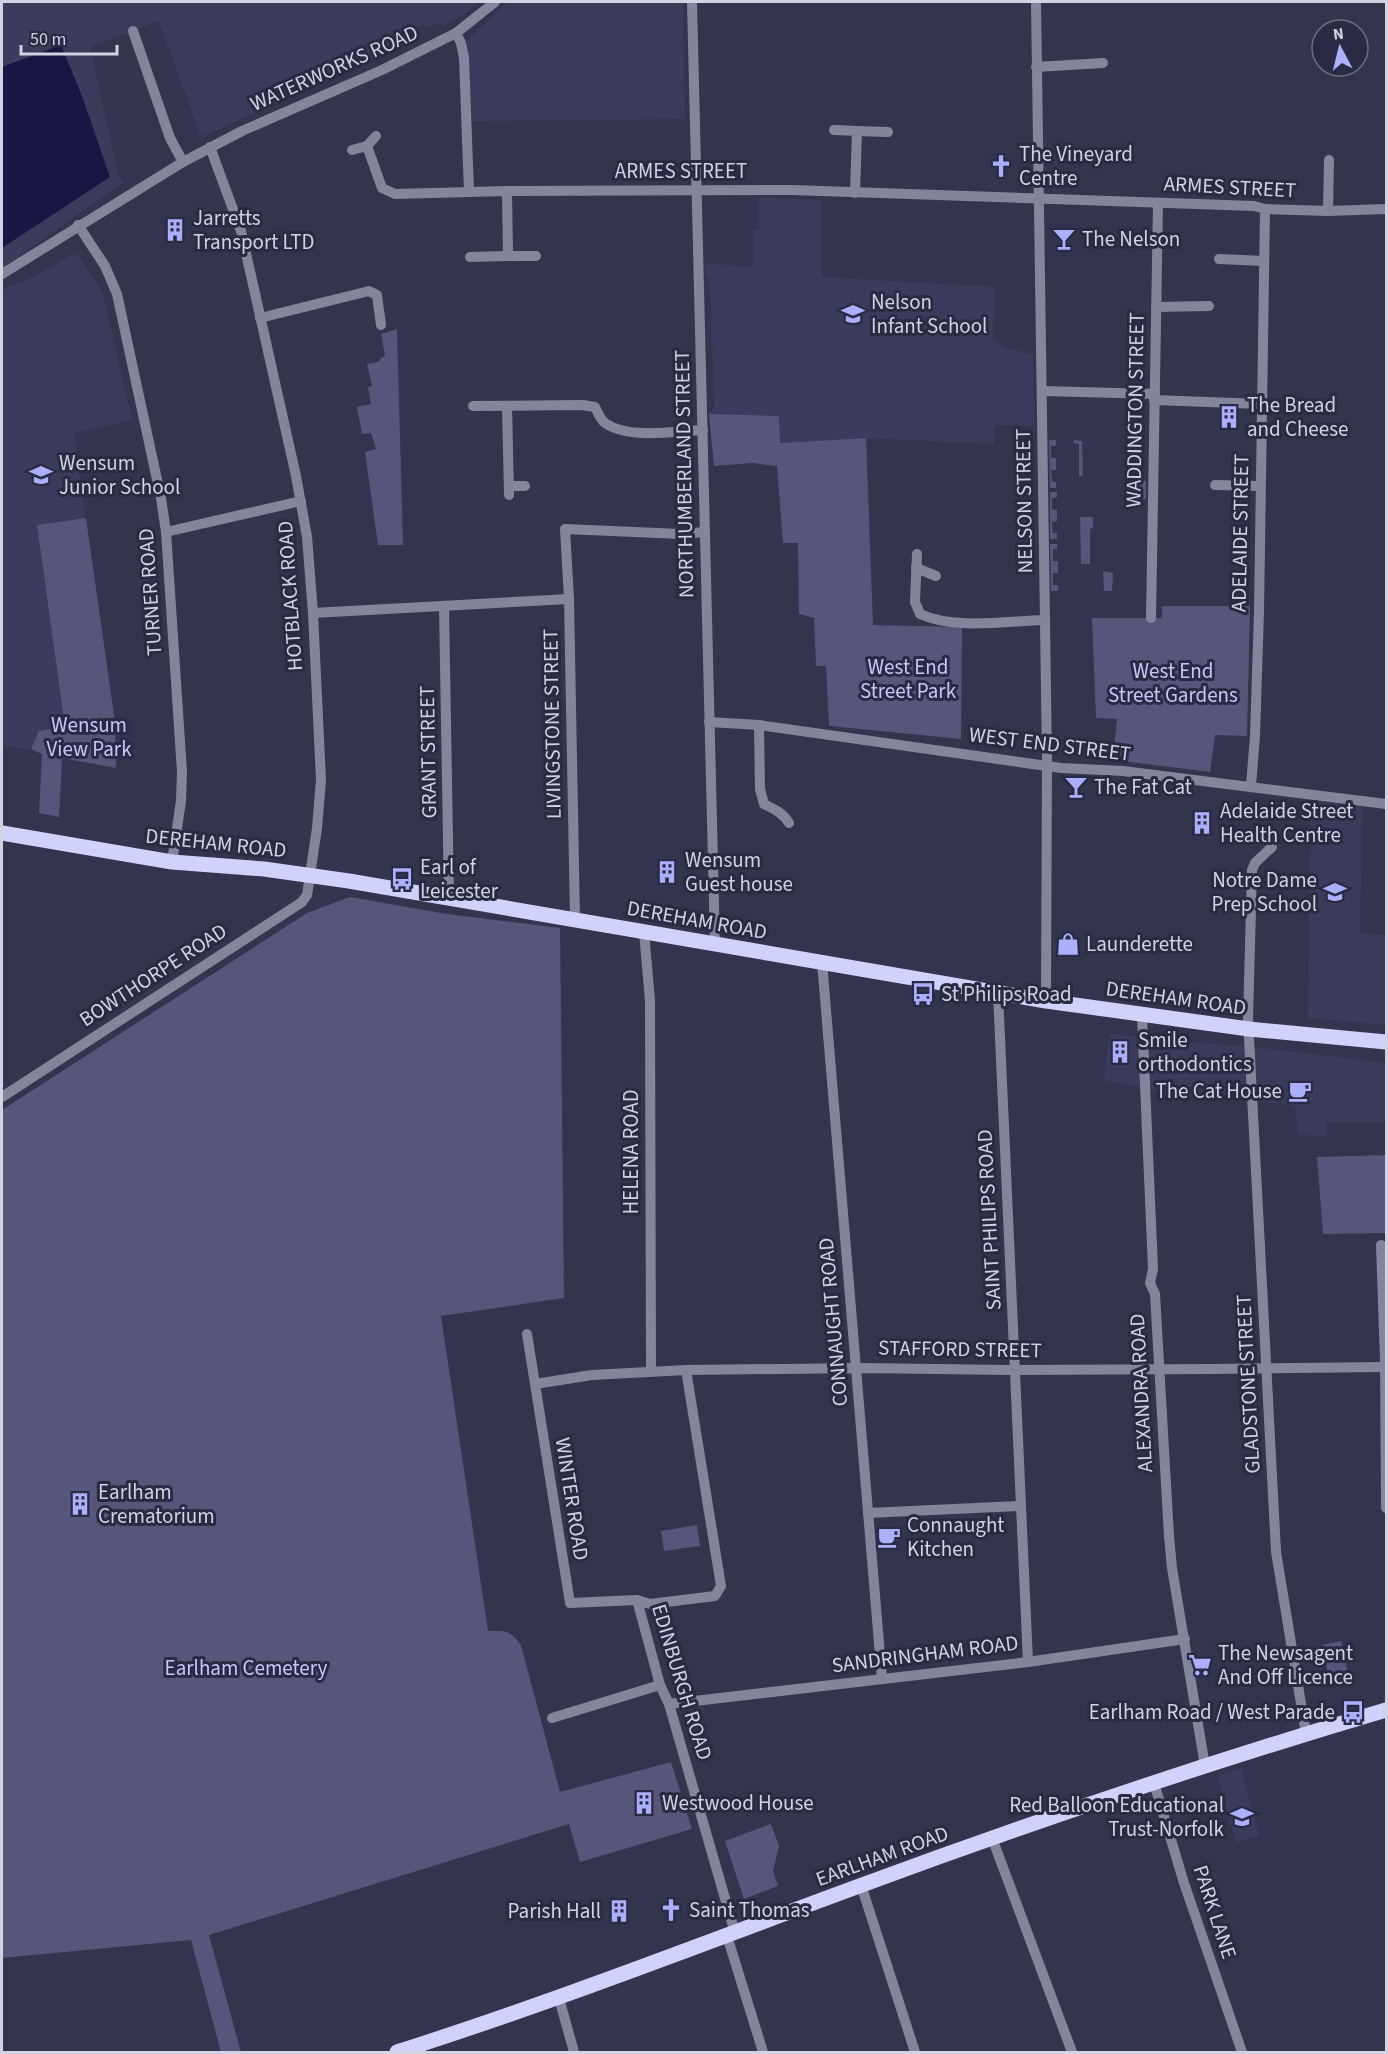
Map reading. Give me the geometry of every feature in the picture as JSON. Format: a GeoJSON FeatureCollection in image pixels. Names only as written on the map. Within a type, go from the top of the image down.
{"type":"FeatureCollection","features":[{"type":"Feature","properties":{"kind":"main road","name":"DEREHAM ROAD"},"geometry":{"type":"LineString","coordinates":[[2,833],[172,862],[264,868],[309,875],[1046,1001],[1249,1029],[1386,1042]]}},
{"type":"Feature","properties":{"kind":"main road","name":"EARLHAM ROAD"},"geometry":{"type":"LineString","coordinates":[[397,2052],[432,2047],[639,1967],[992,1838],[1205,1766],[1386,1710]]}},
{"type":"Feature","properties":{"kind":"street","name":"WATERWORKS ROAD"},"geometry":{"type":"LineString","coordinates":[[2,274],[78,225],[210,147],[289,109],[382,70],[456,33],[495,2]]}},
{"type":"Feature","properties":{"kind":"street","name":"NORTHUMBERLAND STREET"},"geometry":{"type":"LineString","coordinates":[[692,2],[715,945]]}},
{"type":"Feature","properties":{"kind":"street","name":"NELSON STREET"},"geometry":{"type":"LineString","coordinates":[[1036,2],[1047,766],[1046,1001]]}},
{"type":"Feature","properties":{"kind":"street"},"geometry":{"type":"LineString","coordinates":[[133,31],[170,138],[183,162]]}},
{"type":"Feature","properties":{"kind":"street"},"geometry":{"type":"LineString","coordinates":[[456,33],[464,58],[469,192]]}},
{"type":"Feature","properties":{"kind":"street"},"geometry":{"type":"LineString","coordinates":[[1036,67],[1103,63]]}},
{"type":"Feature","properties":{"kind":"street"},"geometry":{"type":"LineString","coordinates":[[834,130],[888,132]]}},
{"type":"Feature","properties":{"kind":"street"},"geometry":{"type":"LineString","coordinates":[[855,193],[857,131]]}},
{"type":"Feature","properties":{"kind":"street"},"geometry":{"type":"LineString","coordinates":[[352,150],[367,146],[375,136]]}},
{"type":"Feature","properties":{"kind":"street","name":"ARMES STREET"},"geometry":{"type":"LineString","coordinates":[[367,146],[382,188],[395,194],[697,189],[1254,206],[1265,209],[1328,211],[1386,209]]}},
{"type":"Feature","properties":{"kind":"street","name":"HOTBLACK ROAD"},"geometry":{"type":"LineString","coordinates":[[210,147],[238,219],[307,537],[321,780],[317,828],[309,875]]}},
{"type":"Feature","properties":{"kind":"street"},"geometry":{"type":"LineString","coordinates":[[1328,211],[1329,160]]}},
{"type":"Feature","properties":{"kind":"street"},"geometry":{"type":"LineString","coordinates":[[507,191],[508,256]]}},
{"type":"Feature","properties":{"kind":"street","name":"WADDINGTON STREET"},"geometry":{"type":"LineString","coordinates":[[1151,618],[1158,203]]}},
{"type":"Feature","properties":{"kind":"street","name":"ADELAIDE STREET"},"geometry":{"type":"LineString","coordinates":[[1251,786],[1259,612],[1259,486],[1265,209]]}},
{"type":"Feature","properties":{"kind":"street","name":"TURNER ROAD"},"geometry":{"type":"LineString","coordinates":[[78,225],[105,266],[117,294],[161,498],[166,532],[182,772],[181,801],[172,862]]}},
{"type":"Feature","properties":{"kind":"street"},"geometry":{"type":"LineString","coordinates":[[470,257],[536,256]]}},
{"type":"Feature","properties":{"kind":"street"},"geometry":{"type":"LineString","coordinates":[[1219,259],[1264,261]]}},
{"type":"Feature","properties":{"kind":"street"},"geometry":{"type":"LineString","coordinates":[[260,318],[369,291],[377,295],[381,325]]}},
{"type":"Feature","properties":{"kind":"street"},"geometry":{"type":"LineString","coordinates":[[1156,307],[1209,306]]}},
{"type":"Feature","properties":{"kind":"street"},"geometry":{"type":"LineString","coordinates":[[1042,391],[1262,404]]}},
{"type":"Feature","properties":{"kind":"street"},"geometry":{"type":"LineString","coordinates":[[507,405],[509,490],[525,486]]}},
{"type":"Feature","properties":{"kind":"street"},"geometry":{"type":"LineString","coordinates":[[473,406],[583,405],[595,407],[604,422],[617,429],[630,432],[703,430]]}},
{"type":"Feature","properties":{"kind":"street"},"geometry":{"type":"LineString","coordinates":[[1215,485],[1259,486]]}},
{"type":"Feature","properties":{"kind":"street"},"geometry":{"type":"LineString","coordinates":[[166,532],[301,501]]}},
{"type":"Feature","properties":{"kind":"street","name":"LIVINGSTONE STREET"},"geometry":{"type":"LineString","coordinates":[[575,919],[569,599],[565,529],[681,534],[705,532]]}},
{"type":"Feature","properties":{"kind":"street"},"geometry":{"type":"LineString","coordinates":[[917,554],[915,602],[920,614],[933,620],[963,622],[1044,620]]}},
{"type":"Feature","properties":{"kind":"street"},"geometry":{"type":"LineString","coordinates":[[916,568],[936,576]]}},
{"type":"Feature","properties":{"kind":"street"},"geometry":{"type":"LineString","coordinates":[[313,613],[569,599]]}},
{"type":"Feature","properties":{"kind":"street","name":"GRANT STREET"},"geometry":{"type":"LineString","coordinates":[[444,606],[450,898]]}},
{"type":"Feature","properties":{"kind":"street","name":"WEST END STREET"},"geometry":{"type":"LineString","coordinates":[[709,722],[759,725],[1047,766],[1123,771],[1386,804]]}},
{"type":"Feature","properties":{"kind":"street"},"geometry":{"type":"LineString","coordinates":[[759,725],[760,789],[764,804],[786,817],[789,823]]}},
{"type":"Feature","properties":{"kind":"street"},"geometry":{"type":"LineString","coordinates":[[1249,1029],[1252,870],[1255,863],[1268,859],[1272,847]]}},
{"type":"Feature","properties":{"kind":"street","name":"BOWTHORPE ROAD"},"geometry":{"type":"LineString","coordinates":[[2,1097],[303,902],[307,895],[309,875]]}},
{"type":"Feature","properties":{"kind":"street","name":"HELENA ROAD"},"geometry":{"type":"LineString","coordinates":[[644,932],[650,1001],[651,1372]]}},
{"type":"Feature","properties":{"kind":"street","name":"CONNAUGHT ROAD"},"geometry":{"type":"LineString","coordinates":[[822,962],[882,1679]]}},
{"type":"Feature","properties":{"kind":"street","name":"SAINT PHILIPS ROAD"},"geometry":{"type":"LineString","coordinates":[[998,993],[1028,1662]]}},
{"type":"Feature","properties":{"kind":"street","name":"ALEXANDRA ROAD"},"geometry":{"type":"LineString","coordinates":[[1142,1015],[1154,1269],[1150,1283],[1155,1294],[1168,1536],[1205,1766]]}},
{"type":"Feature","properties":{"kind":"street","name":"GLADSTONE STREET"},"geometry":{"type":"LineString","coordinates":[[1249,1029],[1276,1552],[1306,1734]]}},
{"type":"Feature","properties":{"kind":"street"},"geometry":{"type":"LineString","coordinates":[[1381,1245],[1386,1367],[1386,1508]]}},
{"type":"Feature","properties":{"kind":"street","name":"WINTER ROAD"},"geometry":{"type":"LineString","coordinates":[[527,1334],[570,1603],[638,1600]]}},
{"type":"Feature","properties":{"kind":"street","name":"STAFFORD STREET"},"geometry":{"type":"LineString","coordinates":[[535,1384],[592,1376],[686,1370],[1386,1367]]}},
{"type":"Feature","properties":{"kind":"street","name":"EDINBURGH ROAD"},"geometry":{"type":"LineString","coordinates":[[638,1600],[650,1604],[715,1596],[721,1586],[686,1370]]}},
{"type":"Feature","properties":{"kind":"street"},"geometry":{"type":"LineString","coordinates":[[868,1513],[1020,1506]]}},
{"type":"Feature","properties":{"kind":"street","name":"EDINBURGH ROAD"},"geometry":{"type":"LineString","coordinates":[[638,1600],[660,1685],[669,1704],[764,2052]]}},
{"type":"Feature","properties":{"kind":"street","name":"SANDRINGHAM ROAD"},"geometry":{"type":"LineString","coordinates":[[669,1704],[1028,1662],[1185,1639]]}},
{"type":"Feature","properties":{"kind":"street"},"geometry":{"type":"LineString","coordinates":[[552,1718],[660,1685]]}},
{"type":"Feature","properties":{"kind":"street","name":"PARK LANE"},"geometry":{"type":"LineString","coordinates":[[1154,1783],[1184,1883],[1242,2052]]}},
{"type":"Feature","properties":{"kind":"street"},"geometry":{"type":"LineString","coordinates":[[992,1838],[1072,2052]]}},
{"type":"Feature","properties":{"kind":"street"},"geometry":{"type":"LineString","coordinates":[[861,1885],[915,2052]]}},
{"type":"Feature","properties":{"kind":"street"},"geometry":{"type":"LineString","coordinates":[[559,1998],[574,2052]]}},
{"type":"Feature","properties":{"kind":"shaded area"},"geometry":{"type":"Polygon","coordinates":[[[2,2],[480,2],[444,26],[440,22],[429,28],[422,25],[416,28],[414,36],[402,41],[402,47],[201,137],[159,21],[90,47],[118,174],[123,183],[2,268],[2,2]]]}},
{"type":"Feature","properties":{"kind":"shaded area"},"geometry":{"type":"Polygon","coordinates":[[[507,2],[683,2],[685,119],[472,121],[467,40],[507,2]]]}},
{"type":"Feature","properties":{"kind":"shaded area"},"geometry":{"type":"Polygon","coordinates":[[[61,45],[82,96],[110,177],[2,248],[2,67],[61,45]]]}},
{"type":"Feature","properties":{"kind":"shaded area","name":"Nelson Infant School"},"geometry":{"type":"Polygon","coordinates":[[[759,198],[822,200],[822,277],[995,287],[993,340],[1005,348],[1033,354],[1034,425],[995,425],[994,444],[866,438],[780,443],[779,416],[709,414],[714,406],[710,281],[705,275],[705,263],[753,267],[753,230],[759,229],[759,198]]]}},
{"type":"Feature","properties":{"kind":"shaded area","name":"Wensum Junior School"},"geometry":{"type":"Polygon","coordinates":[[[76,253],[103,293],[132,420],[74,433],[86,518],[37,525],[65,728],[39,732],[31,749],[2,746],[2,289],[33,277],[76,253]]]}},
{"type":"Feature","properties":{"kind":"shaded area","name":"Notre Dame Prep School"},"geometry":{"type":"Polygon","coordinates":[[[1311,801],[1362,807],[1360,934],[1386,935],[1386,1025],[1308,1018],[1311,801]]]}},
{"type":"Feature","properties":{"kind":"shaded area"},"geometry":{"type":"Polygon","coordinates":[[[1110,1033],[1386,1063],[1386,1122],[1327,1123],[1326,1136],[1298,1135],[1295,1105],[1262,1102],[1246,1096],[1201,1099],[1104,1080],[1110,1033]]]}},
{"type":"Feature","properties":{"kind":"shaded area","name":"Red Balloon Educational Trust-Norfolk"},"geometry":{"type":"Polygon","coordinates":[[[1241,1768],[1259,1836],[1236,1843],[1218,1776],[1241,1768]]]}},
{"type":"Feature","properties":{"kind":"green space"},"geometry":{"type":"Polygon","coordinates":[[[397,329],[403,545],[378,545],[365,452],[376,449],[371,433],[362,434],[357,407],[371,404],[368,387],[372,386],[367,364],[378,362],[385,356],[381,334],[397,329]]]}},
{"type":"Feature","properties":{"kind":"green space","name":"West End Street Park"},"geometry":{"type":"Polygon","coordinates":[[[709,414],[779,416],[780,443],[866,438],[873,625],[962,627],[961,739],[829,726],[826,666],[816,666],[814,618],[799,614],[798,543],[783,543],[777,466],[752,463],[714,466],[709,414]]]}},
{"type":"Feature","properties":{"kind":"green space"},"geometry":{"type":"Polygon","coordinates":[[[1049,440],[1056,440],[1056,446],[1051,446],[1051,458],[1056,458],[1056,470],[1051,470],[1052,481],[1056,482],[1056,488],[1050,488],[1049,440]]]}},
{"type":"Feature","properties":{"kind":"green space"},"geometry":{"type":"Polygon","coordinates":[[[1074,440],[1082,441],[1083,476],[1079,476],[1079,444],[1074,443],[1074,440]]]}},
{"type":"Feature","properties":{"kind":"green space"},"geometry":{"type":"Polygon","coordinates":[[[1132,481],[1146,481],[1146,499],[1132,498],[1132,481]]]}},
{"type":"Feature","properties":{"kind":"green space"},"geometry":{"type":"Polygon","coordinates":[[[1050,492],[1057,492],[1057,497],[1052,498],[1052,509],[1057,510],[1057,521],[1052,522],[1053,533],[1057,533],[1057,539],[1050,539],[1050,492]]]}},
{"type":"Feature","properties":{"kind":"green space"},"geometry":{"type":"Polygon","coordinates":[[[1080,517],[1093,517],[1093,528],[1090,529],[1090,564],[1081,564],[1080,517]]]}},
{"type":"Feature","properties":{"kind":"green space","name":"Wensum View Park"},"geometry":{"type":"Polygon","coordinates":[[[86,518],[115,722],[116,768],[62,758],[59,817],[39,813],[42,754],[31,749],[39,731],[65,727],[37,525],[86,518]]]}},
{"type":"Feature","properties":{"kind":"green space"},"geometry":{"type":"Polygon","coordinates":[[[1050,544],[1057,544],[1057,549],[1053,549],[1053,561],[1058,561],[1058,573],[1053,573],[1053,585],[1058,585],[1058,591],[1051,591],[1050,544]]]}},
{"type":"Feature","properties":{"kind":"green space"},"geometry":{"type":"Polygon","coordinates":[[[1103,571],[1113,573],[1112,591],[1104,591],[1103,571]]]}},
{"type":"Feature","properties":{"kind":"green space","name":"West End Street Gardens"},"geometry":{"type":"Polygon","coordinates":[[[1162,606],[1250,606],[1247,736],[1215,735],[1210,772],[1113,760],[1117,719],[1096,718],[1092,618],[1162,618],[1162,606]]]}},
{"type":"Feature","properties":{"kind":"green space","name":"Earlham Cemetery"},"geometry":{"type":"Polygon","coordinates":[[[350,897],[447,914],[560,928],[564,1298],[441,1316],[488,1631],[507,1632],[521,1645],[560,1792],[671,1762],[692,1829],[580,1862],[569,1824],[209,1935],[241,2052],[221,2052],[191,1940],[2,1958],[2,1110],[307,913],[350,897]]]}},
{"type":"Feature","properties":{"kind":"green space"},"geometry":{"type":"Polygon","coordinates":[[[1386,1155],[1386,1233],[1323,1234],[1317,1157],[1386,1155]]]}},
{"type":"Feature","properties":{"kind":"green space"},"geometry":{"type":"Polygon","coordinates":[[[697,1525],[700,1546],[664,1551],[661,1531],[697,1525]]]}},
{"type":"Feature","properties":{"kind":"green space"},"geometry":{"type":"Polygon","coordinates":[[[1341,1641],[1349,1678],[1330,1683],[1322,1645],[1341,1641]]]}},
{"type":"Feature","properties":{"kind":"green space"},"geometry":{"type":"Polygon","coordinates":[[[771,1824],[779,1846],[773,1871],[778,1886],[744,1899],[725,1841],[771,1824]]]}},
{"type":"Feature","properties":{"kind":"place","name":"The Vineyard Centre"},"geometry":{"type":"Point","coordinates":[1001,166]}},
{"type":"Feature","properties":{"kind":"place","name":"Jarretts Transport LTD"},"geometry":{"type":"Point","coordinates":[175,230]}},
{"type":"Feature","properties":{"kind":"place","name":"The Nelson"},"geometry":{"type":"Point","coordinates":[1064,239]}},
{"type":"Feature","properties":{"kind":"place","name":"Nelson Infant School"},"geometry":{"type":"Point","coordinates":[853,314]}},
{"type":"Feature","properties":{"kind":"place","name":"The Bread and Cheese"},"geometry":{"type":"Point","coordinates":[1229,417]}},
{"type":"Feature","properties":{"kind":"place","name":"Wensum Junior School"},"geometry":{"type":"Point","coordinates":[41,475]}},
{"type":"Feature","properties":{"kind":"place","name":"The Fat Cat"},"geometry":{"type":"Point","coordinates":[1076,787]}},
{"type":"Feature","properties":{"kind":"place","name":"Adelaide Street Health Centre"},"geometry":{"type":"Point","coordinates":[1202,823]}},
{"type":"Feature","properties":{"kind":"place","name":"Wensum Guest house"},"geometry":{"type":"Point","coordinates":[667,872]}},
{"type":"Feature","properties":{"kind":"place","name":"Earl of Leicester"},"geometry":{"type":"Point","coordinates":[402,879]}},
{"type":"Feature","properties":{"kind":"place","name":"Notre Dame Prep School"},"geometry":{"type":"Point","coordinates":[1335,892]}},
{"type":"Feature","properties":{"kind":"place","name":"Launderette"},"geometry":{"type":"Point","coordinates":[1068,944]}},
{"type":"Feature","properties":{"kind":"place","name":"St Philips Road"},"geometry":{"type":"Point","coordinates":[923,994]}},
{"type":"Feature","properties":{"kind":"place","name":"Smile orthodontics"},"geometry":{"type":"Point","coordinates":[1120,1052]}},
{"type":"Feature","properties":{"kind":"place","name":"The Cat House"},"geometry":{"type":"Point","coordinates":[1300,1091]}},
{"type":"Feature","properties":{"kind":"place","name":"Earlham Crematorium"},"geometry":{"type":"Point","coordinates":[80,1504]}},
{"type":"Feature","properties":{"kind":"place","name":"Connaught Kitchen"},"geometry":{"type":"Point","coordinates":[889,1537]}},
{"type":"Feature","properties":{"kind":"place","name":"The Newsagent And Off Licence"},"geometry":{"type":"Point","coordinates":[1200,1665]}},
{"type":"Feature","properties":{"kind":"place","name":"Earlham Road / West Parade"},"geometry":{"type":"Point","coordinates":[1353,1712]}},
{"type":"Feature","properties":{"kind":"place","name":"Westwood House"},"geometry":{"type":"Point","coordinates":[644,1803]}},
{"type":"Feature","properties":{"kind":"place","name":"Red Balloon Educational Trust-Norfolk"},"geometry":{"type":"Point","coordinates":[1242,1817]}},
{"type":"Feature","properties":{"kind":"place","name":"Saint Thomas"},"geometry":{"type":"Point","coordinates":[671,1910]}},
{"type":"Feature","properties":{"kind":"place","name":"Parish Hall"},"geometry":{"type":"Point","coordinates":[619,1911]}}]}
